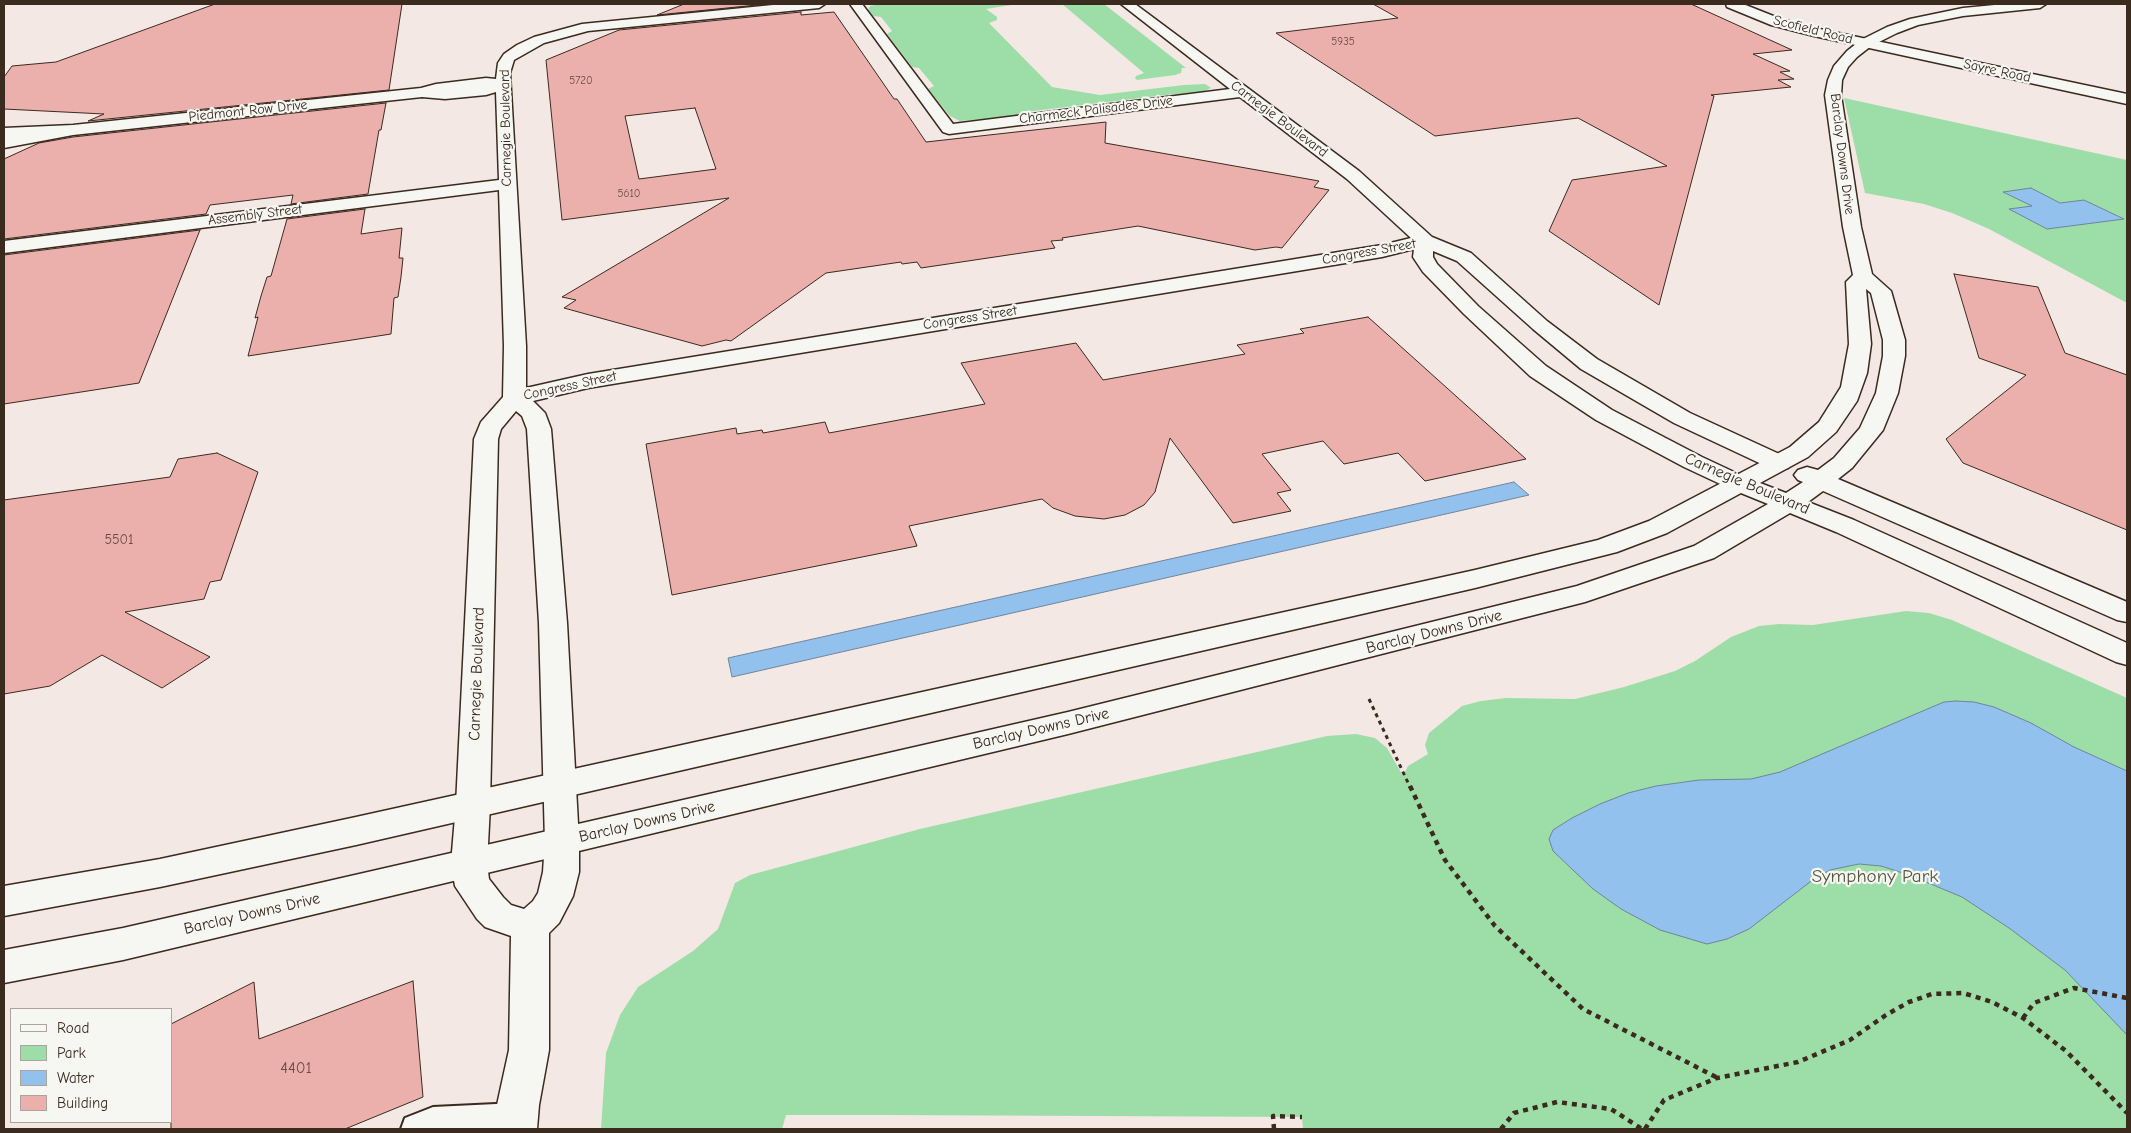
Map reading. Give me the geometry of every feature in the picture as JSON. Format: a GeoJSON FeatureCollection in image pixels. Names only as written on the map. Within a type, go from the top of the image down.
{"type":"FeatureCollection","features":[{"type":"Feature","properties":{"kind":"street","name":"Carnegie Boulevard"},"geometry":{"type":"LineString","coordinates":[[530,927],[498,916],[480,898],[470,877],[469,864],[486,439],[489,427],[515,398],[515,346],[506,184],[504,66],[509,57],[539,40],[570,31],[614,24],[819,4]]}},
{"type":"Feature","properties":{"kind":"street","name":"Charmeck Palisades Drive"},"geometry":{"type":"LineString","coordinates":[[856,4],[949,129],[1244,92]]}},
{"type":"Feature","properties":{"kind":"street","name":"Carnegie Boulevard"},"geometry":{"type":"LineString","coordinates":[[1127,4],[1353,175],[1425,241],[1464,257],[1540,325],[1606,375],[1682,418],[1779,463],[2127,613]]}},
{"type":"Feature","properties":{"kind":"street","name":"Scofield Road"},"geometry":{"type":"LineString","coordinates":[[1732,4],[1790,26],[1866,43]]}},
{"type":"Feature","properties":{"kind":"street","name":"Barclay Downs Drive"},"geometry":{"type":"LineString","coordinates":[[4,967],[123,944],[1068,723],[1585,593],[1704,552],[1789,503],[1843,463],[1871,430],[1887,393],[1892,374],[1894,340],[1883,296],[1876,286],[1863,276],[1844,184],[1833,95],[1834,80],[1841,66],[1866,43],[1892,30],[1926,19],[2040,4]]}},
{"type":"Feature","properties":{"kind":"street","name":"Sayre Road"},"geometry":{"type":"LineString","coordinates":[[1866,43],[2127,99]]}},
{"type":"Feature","properties":{"kind":"street","name":"Piedmont Row Drive"},"geometry":{"type":"LineString","coordinates":[[4,133],[73,130],[422,92],[446,86],[491,82],[504,84]]}},
{"type":"Feature","properties":{"kind":"street","name":"Piedmont Row Drive"},"geometry":{"type":"LineString","coordinates":[[4,144],[73,130]]}},
{"type":"Feature","properties":{"kind":"street","name":"Assembly Street"},"geometry":{"type":"LineString","coordinates":[[4,247],[506,184]]}},
{"type":"Feature","properties":{"kind":"street","name":"Carnegie Boulevard"},"geometry":{"type":"LineString","coordinates":[[1425,241],[1422,253],[1425,261],[1471,310],[1538,371],[1604,415],[1693,462],[1740,484],[1845,526],[2127,655]]}},
{"type":"Feature","properties":{"kind":"street","name":"Congress Street"},"geometry":{"type":"LineString","coordinates":[[515,398],[588,381],[1373,252],[1425,241]]}},
{"type":"Feature","properties":{"kind":"street","name":"Barclay Downs Drive"},"geometry":{"type":"LineString","coordinates":[[4,901],[160,873],[472,805],[1575,555],[1642,534],[1799,452],[1828,427],[1838,415],[1852,387],[1860,344],[1856,282],[1863,276]]}},
{"type":"Feature","properties":{"kind":"street"},"geometry":{"type":"LineString","coordinates":[[515,398],[533,414],[539,428],[553,623],[562,842],[561,872],[555,896],[546,912],[530,927],[529,1050],[516,1124]]}},
{"type":"Feature","properties":{"kind":"lane"},"geometry":{"type":"LineString","coordinates":[[418,1129],[433,1123],[516,1124]]}},
{"type":"Feature","properties":{"kind":"path"},"geometry":{"type":"LineString","coordinates":[[1369,699],[1445,860],[1495,926],[1583,1009],[1717,1078]]}},
{"type":"Feature","properties":{"kind":"path"},"geometry":{"type":"LineString","coordinates":[[2024,1018],[2034,1003],[2074,988],[2127,998]]}},
{"type":"Feature","properties":{"kind":"path"},"geometry":{"type":"LineString","coordinates":[[1501,1129],[1514,1113],[1557,1102],[1611,1109],[1644,1129],[1664,1100],[1717,1078],[1798,1062],[1850,1040],[1886,1014],[1909,1002],[1932,994],[1963,993],[1992,1002],[2024,1018],[2066,1051],[2127,1113]]}},
{"type":"Feature","properties":{"kind":"path"},"geometry":{"type":"LineString","coordinates":[[1274,1129],[1272,1116],[1302,1116]]}},
{"type":"Feature","properties":{"kind":"green space"},"geometry":{"type":"Polygon","coordinates":[[[879,4],[1018,4],[986,9],[997,17],[997,20],[989,23],[1052,87],[1100,95],[1184,85],[1205,84],[1211,88],[1201,93],[1183,96],[1174,94],[1025,112],[1020,116],[960,121],[950,116],[928,89],[934,86],[919,68],[912,67],[887,34],[892,31],[881,17],[873,16],[868,10],[870,6],[879,4]]]}},
{"type":"Feature","properties":{"kind":"green space"},"geometry":{"type":"Polygon","coordinates":[[[1062,4],[1104,4],[1186,68],[1182,68],[1181,73],[1175,75],[1137,80],[1136,76],[1144,73],[1062,4]]]}},
{"type":"Feature","properties":{"kind":"green space"},"geometry":{"type":"Polygon","coordinates":[[[1844,98],[2127,160],[2127,303],[1989,229],[1952,213],[1924,204],[1865,193],[1844,98]]]}},
{"type":"Feature","properties":{"kind":"green space","name":"Symphony Park"},"geometry":{"type":"Polygon","coordinates":[[[1906,611],[1929,613],[1952,620],[2127,698],[2127,1129],[1303,1129],[1302,1117],[786,1115],[782,1129],[601,1129],[606,1053],[620,1015],[638,987],[693,951],[718,929],[735,883],[750,875],[920,829],[1327,736],[1356,734],[1375,738],[1387,748],[1403,776],[1408,766],[1428,754],[1425,745],[1429,733],[1462,706],[1481,701],[1506,698],[1575,699],[1624,687],[1675,671],[1695,661],[1731,637],[1759,626],[1779,624],[1813,625],[1906,611]]]}},
{"type":"Feature","properties":{"kind":"water"},"geometry":{"type":"Polygon","coordinates":[[[2031,188],[2060,203],[2084,200],[2124,219],[2047,229],[2009,209],[2032,206],[2003,192],[2031,188]]]}},
{"type":"Feature","properties":{"kind":"water"},"geometry":{"type":"Polygon","coordinates":[[[1514,482],[1529,495],[732,677],[728,658],[1514,482]]]}},
{"type":"Feature","properties":{"kind":"water"},"geometry":{"type":"Polygon","coordinates":[[[1944,702],[1974,702],[1994,707],[2031,723],[2074,747],[2127,771],[2127,1035],[2065,970],[2009,928],[1962,897],[1909,875],[1881,866],[1859,864],[1830,870],[1810,882],[1749,929],[1727,939],[1707,944],[1660,930],[1621,909],[1593,889],[1553,851],[1549,839],[1553,830],[1600,804],[1628,793],[1656,786],[1699,780],[1751,779],[1780,772],[1944,702]]]}},
{"type":"Feature","properties":{"kind":"building"},"geometry":{"type":"Polygon","coordinates":[[[215,4],[402,4],[389,90],[88,121],[104,114],[4,109],[4,77],[12,66],[56,62],[215,4]]]}},
{"type":"Feature","properties":{"kind":"building"},"geometry":{"type":"Polygon","coordinates":[[[684,4],[767,4],[657,15],[684,4]]]}},
{"type":"Feature","properties":{"kind":"building"},"geometry":{"type":"Polygon","coordinates":[[[1373,4],[1691,4],[1792,50],[1753,54],[1790,71],[1780,72],[1794,79],[1778,80],[1791,87],[1711,95],[1714,96],[1659,305],[1549,231],[1572,180],[1667,166],[1578,118],[1435,136],[1276,33],[1398,18],[1373,4]]]}},
{"type":"Feature","properties":{"kind":"building"},"geometry":{"type":"Polygon","coordinates":[[[801,12],[801,15],[834,12],[926,142],[1106,122],[1105,143],[1319,181],[1314,187],[1329,190],[1282,248],[1255,250],[1138,226],[1051,241],[1055,248],[921,268],[917,262],[902,264],[901,262],[826,273],[731,341],[726,340],[702,346],[564,308],[576,300],[562,297],[729,198],[562,220],[546,60],[619,30],[801,12]],[[695,108],[625,116],[639,179],[716,169],[695,108]]]}},
{"type":"Feature","properties":{"kind":"building"},"geometry":{"type":"Polygon","coordinates":[[[386,103],[381,130],[379,130],[368,194],[291,204],[293,195],[210,205],[206,214],[4,239],[4,159],[39,143],[73,137],[386,103]]]}},
{"type":"Feature","properties":{"kind":"building"},"geometry":{"type":"Polygon","coordinates":[[[365,209],[361,234],[402,228],[399,258],[403,258],[398,297],[394,298],[391,334],[248,356],[258,317],[255,318],[261,296],[267,277],[271,276],[287,219],[365,209]]]}},
{"type":"Feature","properties":{"kind":"building"},"geometry":{"type":"Polygon","coordinates":[[[200,230],[139,383],[4,404],[4,255],[200,230]]]}},
{"type":"Feature","properties":{"kind":"building"},"geometry":{"type":"Polygon","coordinates":[[[1954,274],[2038,287],[2065,353],[2127,375],[2127,530],[1963,463],[1946,439],[2026,375],[1979,358],[1954,274]]]}},
{"type":"Feature","properties":{"kind":"building"},"geometry":{"type":"Polygon","coordinates":[[[1368,317],[1526,459],[1425,481],[1398,453],[1344,464],[1323,441],[1262,454],[1291,490],[1277,493],[1291,511],[1233,523],[1170,438],[1155,492],[1144,505],[1125,515],[1104,519],[1075,516],[1053,508],[1042,499],[909,526],[917,546],[672,595],[646,444],[736,428],[737,434],[762,430],[763,433],[825,422],[829,433],[985,404],[961,363],[1076,343],[1103,380],[1245,354],[1237,345],[1304,333],[1300,329],[1368,317]]]}},
{"type":"Feature","properties":{"kind":"building"},"geometry":{"type":"Polygon","coordinates":[[[217,453],[258,472],[221,580],[210,582],[204,599],[125,612],[210,657],[162,688],[102,655],[50,686],[4,694],[4,500],[170,477],[178,459],[217,453]]]}},
{"type":"Feature","properties":{"kind":"building"},"geometry":{"type":"Polygon","coordinates":[[[413,981],[423,1097],[345,1129],[171,1129],[172,1023],[254,982],[259,1039],[413,981]]]}}]}
